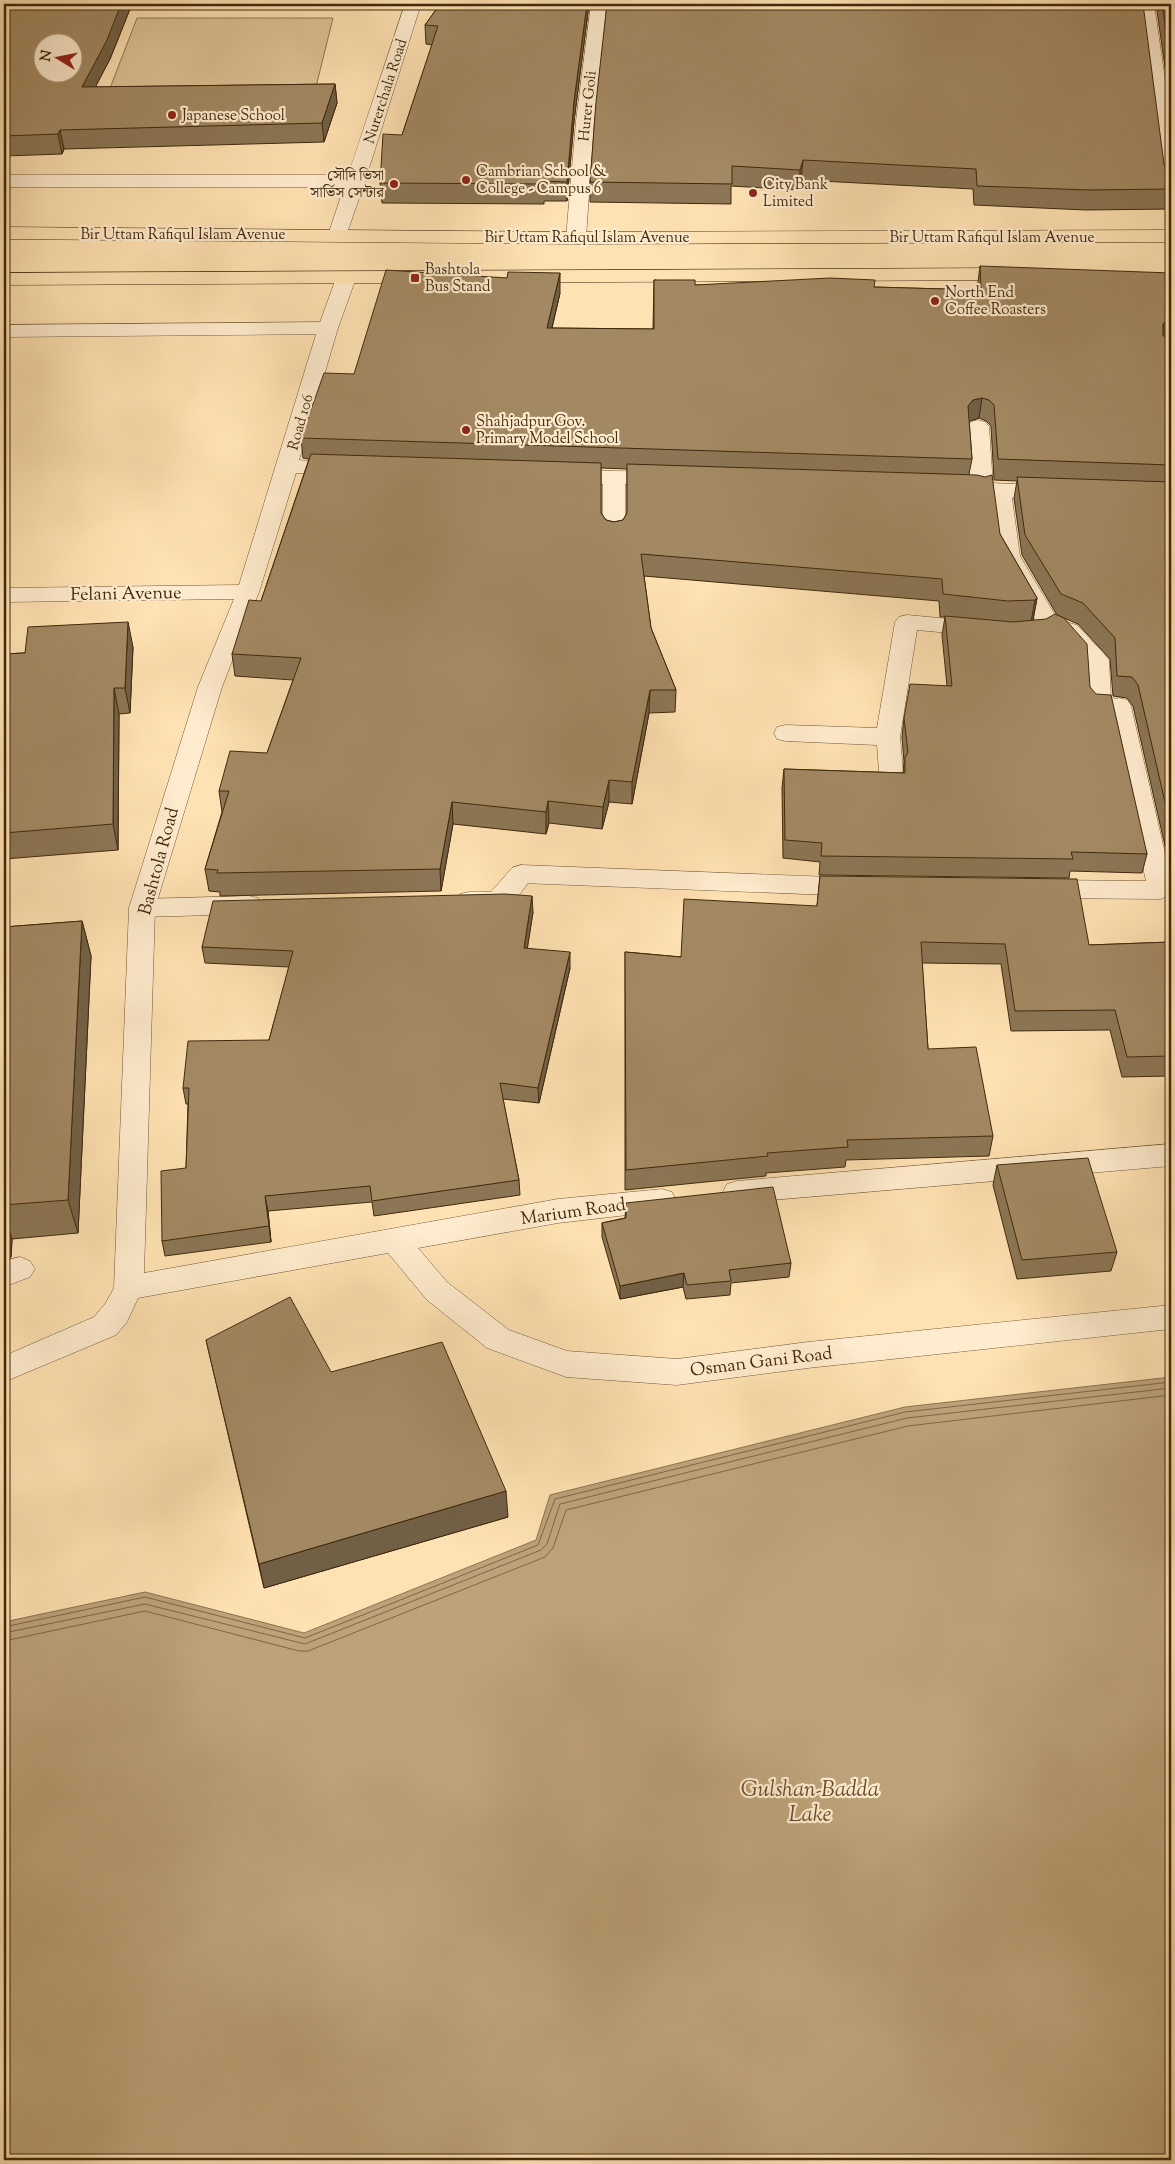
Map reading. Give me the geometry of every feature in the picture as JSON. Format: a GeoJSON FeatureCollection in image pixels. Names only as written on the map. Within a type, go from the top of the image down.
{"type":"FeatureCollection","features":[{"type":"Feature","properties":{"kind":"main road","name":"Bir Uttam Rafiqul Islam Avenue"},"geometry":{"type":"LineString","coordinates":[[4,233],[576,238],[1171,236]]}},
{"type":"Feature","properties":{"kind":"main road"},"geometry":{"type":"LineString","coordinates":[[4,279],[1032,274]]}},
{"type":"Feature","properties":{"kind":"street"},"geometry":{"type":"LineString","coordinates":[[396,4],[413,4]]}},
{"type":"Feature","properties":{"kind":"street","name":"Nurerchala Road"},"geometry":{"type":"LineString","coordinates":[[338,235],[413,4]]}},
{"type":"Feature","properties":{"kind":"street","name":"Hurer Goli"},"geometry":{"type":"LineString","coordinates":[[576,238],[585,121],[598,4]]}},
{"type":"Feature","properties":{"kind":"street"},"geometry":{"type":"LineString","coordinates":[[1146,4],[1171,183]]}},
{"type":"Feature","properties":{"kind":"street"},"geometry":{"type":"LineString","coordinates":[[4,181],[356,181]]}},
{"type":"Feature","properties":{"kind":"street","name":"Road 106"},"geometry":{"type":"LineString","coordinates":[[346,278],[328,328],[287,466],[359,471]]}},
{"type":"Feature","properties":{"kind":"street"},"geometry":{"type":"LineString","coordinates":[[4,331],[328,328]]}},
{"type":"Feature","properties":{"kind":"street"},"geometry":{"type":"LineString","coordinates":[[978,426],[991,490],[1009,556],[1038,626],[1069,630],[1097,660],[1100,705],[1119,706],[1161,890],[1023,889]]}},
{"type":"Feature","properties":{"kind":"street","name":"Bashtola Road"},"geometry":{"type":"LineString","coordinates":[[4,1369],[105,1326],[116,1313],[129,1288],[142,908],[210,687],[248,592],[287,466]]}},
{"type":"Feature","properties":{"kind":"street"},"geometry":{"type":"LineString","coordinates":[[546,475],[682,479]]}},
{"type":"Feature","properties":{"kind":"street"},"geometry":{"type":"LineString","coordinates":[[614,477],[614,535]]}},
{"type":"Feature","properties":{"kind":"street"},"geometry":{"type":"LineString","coordinates":[[935,488],[1076,492]]}},
{"type":"Feature","properties":{"kind":"street","name":"Felani Avenue"},"geometry":{"type":"LineString","coordinates":[[4,595],[248,592]]}},
{"type":"Feature","properties":{"kind":"street"},"geometry":{"type":"LineString","coordinates":[[892,771],[888,737],[907,622],[1004,632]]}},
{"type":"Feature","properties":{"kind":"street"},"geometry":{"type":"LineString","coordinates":[[786,733],[888,737]]}},
{"type":"Feature","properties":{"kind":"street"},"geometry":{"type":"LineString","coordinates":[[448,901],[498,901],[520,874],[884,887]]}},
{"type":"Feature","properties":{"kind":"street"},"geometry":{"type":"LineString","coordinates":[[142,908],[268,904]]}},
{"type":"Feature","properties":{"kind":"street","name":"Marium Road"},"geometry":{"type":"LineString","coordinates":[[129,1288],[558,1211],[702,1196],[1171,1155]]}},
{"type":"Feature","properties":{"kind":"street","name":"Osman Gani Road"},"geometry":{"type":"LineString","coordinates":[[395,1240],[436,1292],[498,1339],[566,1364],[677,1372],[838,1351],[1171,1317]]}},
{"type":"Feature","properties":{"kind":"shaded area"},"geometry":{"type":"Polygon","coordinates":[[[137,18],[333,18],[314,95],[107,96],[137,18]]]}},
{"type":"Feature","properties":{"kind":"water","name":"Gulshan-Badda Lake"},"geometry":{"type":"Polygon","coordinates":[[[1171,1377],[1171,2160],[4,2160],[4,1622],[145,1592],[304,1633],[536,1540],[550,1495],[905,1407],[1171,1377]]]}},
{"type":"Feature","properties":{"kind":"building"},"geometry":{"type":"Polygon","coordinates":[[[4,4],[121,4],[107,40],[82,87],[335,84],[322,123],[60,130],[58,134],[4,136],[4,4]]]}},
{"type":"Feature","properties":{"kind":"building"},"geometry":{"type":"Polygon","coordinates":[[[440,4],[587,4],[574,101],[567,182],[544,181],[544,184],[380,183],[383,134],[402,135],[438,26],[425,25],[440,4]]]}},
{"type":"Feature","properties":{"kind":"building"},"geometry":{"type":"Polygon","coordinates":[[[607,4],[1143,4],[1164,164],[1167,169],[1171,170],[1171,189],[1089,190],[977,186],[976,169],[803,160],[800,170],[732,166],[732,184],[590,182],[596,102],[607,4]]]}},
{"type":"Feature","properties":{"kind":"building"},"geometry":{"type":"Polygon","coordinates":[[[1162,4],[1171,4],[1171,64],[1162,4]]]}},
{"type":"Feature","properties":{"kind":"building"},"geometry":{"type":"Polygon","coordinates":[[[980,266],[1171,273],[1171,319],[1163,324],[1163,335],[1167,340],[1171,341],[1171,465],[998,459],[994,405],[989,400],[982,398],[973,400],[968,406],[972,459],[301,438],[324,373],[354,374],[386,270],[507,278],[508,272],[560,273],[547,328],[654,329],[654,280],[695,280],[695,285],[830,278],[875,280],[874,287],[981,290],[980,266]]]}},
{"type":"Feature","properties":{"kind":"building"},"geometry":{"type":"Polygon","coordinates":[[[311,454],[601,463],[601,513],[606,520],[614,522],[623,520],[627,513],[627,464],[977,475],[985,477],[992,475],[1000,534],[1037,598],[1035,600],[1008,601],[943,594],[942,579],[641,554],[651,628],[676,690],[650,690],[632,782],[609,780],[603,807],[548,801],[546,812],[452,802],[440,869],[217,873],[218,870],[205,869],[229,791],[219,791],[230,751],[267,753],[301,658],[232,654],[249,600],[261,601],[311,454]]]}},
{"type":"Feature","properties":{"kind":"building"},"geometry":{"type":"Polygon","coordinates":[[[1017,477],[1171,482],[1171,828],[1138,685],[1132,677],[1117,676],[1115,638],[1083,603],[1061,594],[1025,535],[1017,477]]]}},
{"type":"Feature","properties":{"kind":"building"},"geometry":{"type":"Polygon","coordinates":[[[1055,614],[1064,618],[1087,644],[1090,687],[1096,694],[1111,695],[1147,854],[1071,852],[1073,859],[821,856],[822,843],[785,840],[784,769],[905,773],[905,758],[908,752],[904,718],[910,684],[952,686],[945,616],[1013,622],[1046,619],[1055,614]]]}},
{"type":"Feature","properties":{"kind":"building"},"geometry":{"type":"Polygon","coordinates":[[[128,622],[125,688],[114,688],[113,824],[4,833],[4,654],[25,653],[28,627],[128,622]]]}},
{"type":"Feature","properties":{"kind":"building"},"geometry":{"type":"Polygon","coordinates":[[[820,876],[1077,879],[1089,945],[1171,942],[1171,1056],[1127,1057],[1115,1010],[1015,1011],[1005,944],[921,942],[928,1049],[976,1047],[993,1136],[847,1140],[848,1147],[767,1153],[768,1156],[626,1170],[625,952],[681,957],[684,899],[817,906],[820,876]]]}},
{"type":"Feature","properties":{"kind":"building"},"geometry":{"type":"Polygon","coordinates":[[[505,894],[532,896],[524,948],[570,952],[538,1088],[500,1083],[519,1180],[372,1201],[370,1186],[265,1196],[269,1226],[162,1241],[161,1171],[186,1168],[189,1088],[183,1088],[188,1041],[269,1040],[293,951],[202,947],[213,901],[505,894]]]}},
{"type":"Feature","properties":{"kind":"building"},"geometry":{"type":"Polygon","coordinates":[[[82,921],[68,1200],[4,1205],[4,927],[82,921]]]}},
{"type":"Feature","properties":{"kind":"building"},"geometry":{"type":"Polygon","coordinates":[[[1088,1158],[1117,1252],[1022,1260],[997,1165],[1088,1158]]]}},
{"type":"Feature","properties":{"kind":"building"},"geometry":{"type":"Polygon","coordinates":[[[773,1187],[791,1263],[729,1270],[731,1281],[687,1285],[684,1273],[620,1286],[602,1223],[626,1218],[626,1203],[773,1187]]]}},
{"type":"Feature","properties":{"kind":"building"},"geometry":{"type":"Polygon","coordinates":[[[290,1297],[331,1372],[442,1342],[506,1491],[259,1564],[206,1340],[290,1297]]]}},
{"type":"Feature","properties":{"kind":"place","name":"Japanese School"},"geometry":{"type":"Point","coordinates":[172,115]}},
{"type":"Feature","properties":{"kind":"place","name":"Cambrian School & College - Campus 6"},"geometry":{"type":"Point","coordinates":[466,180]}},
{"type":"Feature","properties":{"kind":"place","name":"সৌদি ভিসা সার্ভিস সেন্টার"},"geometry":{"type":"Point","coordinates":[394,184]}},
{"type":"Feature","properties":{"kind":"place","name":"City Bank Limited"},"geometry":{"type":"Point","coordinates":[753,193]}},
{"type":"Feature","properties":{"kind":"place","name":"Bashtola Bus Stand"},"geometry":{"type":"Point","coordinates":[415,278]}},
{"type":"Feature","properties":{"kind":"place","name":"North End Coffee Roasters"},"geometry":{"type":"Point","coordinates":[935,301]}},
{"type":"Feature","properties":{"kind":"place","name":"Shahjadpur Gov. Primary Model School"},"geometry":{"type":"Point","coordinates":[466,430]}}]}
